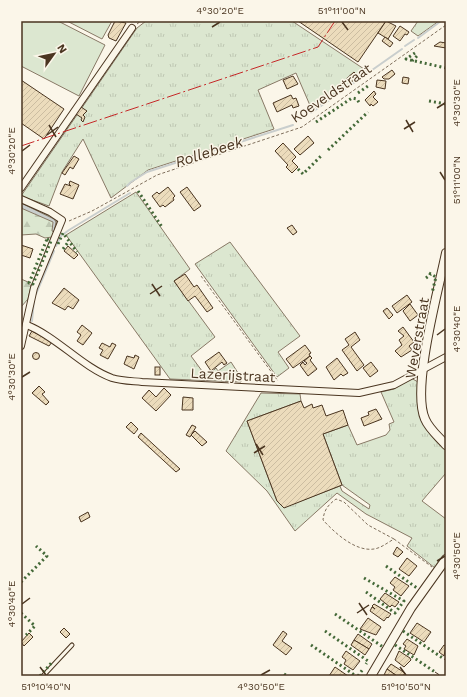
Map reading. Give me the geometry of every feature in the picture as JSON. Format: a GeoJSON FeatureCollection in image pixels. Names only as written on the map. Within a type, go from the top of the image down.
{"type":"FeatureCollection","features":[{"type":"Feature","properties":{"kind":"street"},"geometry":{"type":"LineString","coordinates":[[21,188],[132,28]]}},
{"type":"Feature","properties":{"kind":"street"},"geometry":{"type":"LineString","coordinates":[[21,200],[50,212],[62,220],[34,288],[27,325],[21,346]]}},
{"type":"Feature","properties":{"kind":"street","name":"Weverstraat"},"geometry":{"type":"LineString","coordinates":[[446,253],[422,370],[422,401],[424,418],[446,445]]}},
{"type":"Feature","properties":{"kind":"street","name":"Lazerijstraat"},"geometry":{"type":"LineString","coordinates":[[27,325],[51,338],[103,374],[119,380],[360,393],[394,385],[446,357]]}},
{"type":"Feature","properties":{"kind":"street"},"geometry":{"type":"LineString","coordinates":[[371,676],[411,608],[446,559]]}},
{"type":"Feature","properties":{"kind":"lane"},"geometry":{"type":"LineString","coordinates":[[43,676],[72,645]]}},
{"type":"Feature","properties":{"kind":"path","name":"Koeveldstraat"},"geometry":{"type":"LineString","coordinates":[[62,220],[71,221],[78,218],[157,175],[302,127],[446,25]]}},
{"type":"Feature","properties":{"kind":"path"},"geometry":{"type":"LineString","coordinates":[[201,276],[278,381]]}},
{"type":"Feature","properties":{"kind":"path"},"geometry":{"type":"LineString","coordinates":[[394,539],[373,549],[359,547],[331,528],[324,520],[324,514],[329,504],[336,500],[344,502],[368,524],[394,539],[437,571]]}},
{"type":"Feature","properties":{"kind":"green space"},"geometry":{"type":"Polygon","coordinates":[[[21,21],[58,21],[105,45],[79,96],[21,66],[21,21]]]}},
{"type":"Feature","properties":{"kind":"green space"},"geometry":{"type":"Polygon","coordinates":[[[67,21],[112,21],[102,39],[67,21]]]}},
{"type":"Feature","properties":{"kind":"green space"},"geometry":{"type":"Polygon","coordinates":[[[146,21],[292,21],[367,71],[312,110],[296,73],[258,90],[274,129],[148,170],[111,198],[83,139],[62,172],[49,206],[21,196],[137,28],[146,21]]]}},
{"type":"Feature","properties":{"kind":"green space"},"geometry":{"type":"Polygon","coordinates":[[[418,21],[439,21],[418,36],[411,31],[418,21]]]}},
{"type":"Feature","properties":{"kind":"green space"},"geometry":{"type":"Polygon","coordinates":[[[136,192],[190,269],[174,281],[215,337],[191,356],[205,375],[210,370],[211,373],[216,368],[218,371],[231,362],[240,376],[241,382],[170,379],[66,235],[136,192]]]}},
{"type":"Feature","properties":{"kind":"green space"},"geometry":{"type":"Polygon","coordinates":[[[21,201],[53,215],[57,222],[52,237],[45,238],[36,234],[21,235],[21,201]]]}},
{"type":"Feature","properties":{"kind":"green space"},"geometry":{"type":"Polygon","coordinates":[[[230,242],[300,336],[278,352],[289,368],[277,377],[195,264],[230,242]]]}},
{"type":"Feature","properties":{"kind":"green space"},"geometry":{"type":"Polygon","coordinates":[[[21,279],[28,282],[31,286],[28,299],[21,307],[21,279]]]}},
{"type":"Feature","properties":{"kind":"green space"},"geometry":{"type":"Polygon","coordinates":[[[411,378],[418,382],[428,431],[446,451],[446,473],[422,501],[446,519],[446,553],[435,568],[407,546],[412,538],[366,514],[337,493],[295,531],[267,491],[226,451],[261,393],[300,394],[301,401],[247,421],[277,501],[285,507],[340,486],[342,491],[369,509],[370,505],[342,485],[323,434],[348,425],[357,445],[386,435],[390,430],[389,424],[394,422],[381,392],[394,389],[411,378]]]}},
{"type":"Feature","properties":{"kind":"water"},"geometry":{"type":"Polygon","coordinates":[[[21,203],[54,219],[56,222],[54,232],[52,231],[53,222],[21,208],[21,203]]]}},
{"type":"Feature","properties":{"kind":"building"},"geometry":{"type":"Polygon","coordinates":[[[115,21],[126,23],[116,41],[109,38],[108,35],[115,21]]]}},
{"type":"Feature","properties":{"kind":"building"},"geometry":{"type":"Polygon","coordinates":[[[298,21],[386,21],[358,62],[298,21]]]}},
{"type":"Feature","properties":{"kind":"building"},"geometry":{"type":"Polygon","coordinates":[[[386,21],[396,26],[388,39],[378,33],[386,21]]]}},
{"type":"Feature","properties":{"kind":"building"},"geometry":{"type":"Polygon","coordinates":[[[400,26],[409,32],[407,35],[405,34],[400,41],[393,36],[400,26]]]}},
{"type":"Feature","properties":{"kind":"building"},"geometry":{"type":"Polygon","coordinates":[[[385,37],[393,43],[390,47],[382,41],[385,37]]]}},
{"type":"Feature","properties":{"kind":"building"},"geometry":{"type":"Polygon","coordinates":[[[440,42],[446,43],[446,48],[434,46],[440,42]]]}},
{"type":"Feature","properties":{"kind":"building"},"geometry":{"type":"Polygon","coordinates":[[[392,70],[395,74],[389,79],[384,79],[382,77],[392,70]]]}},
{"type":"Feature","properties":{"kind":"building"},"geometry":{"type":"Polygon","coordinates":[[[354,72],[358,76],[350,83],[346,79],[354,72]]]}},
{"type":"Feature","properties":{"kind":"building"},"geometry":{"type":"Polygon","coordinates":[[[293,76],[298,84],[287,89],[283,80],[293,76]]]}},
{"type":"Feature","properties":{"kind":"building"},"geometry":{"type":"Polygon","coordinates":[[[403,77],[409,78],[408,84],[402,83],[403,77]]]}},
{"type":"Feature","properties":{"kind":"building"},"geometry":{"type":"Polygon","coordinates":[[[21,80],[64,109],[44,139],[21,123],[21,80]]]}},
{"type":"Feature","properties":{"kind":"building"},"geometry":{"type":"Polygon","coordinates":[[[377,80],[386,81],[385,89],[376,87],[377,80]]]}},
{"type":"Feature","properties":{"kind":"building"},"geometry":{"type":"Polygon","coordinates":[[[374,91],[376,94],[373,97],[378,102],[373,106],[371,104],[370,106],[365,100],[374,91]]]}},
{"type":"Feature","properties":{"kind":"building"},"geometry":{"type":"Polygon","coordinates":[[[291,95],[293,99],[296,98],[299,106],[293,108],[292,105],[277,112],[273,103],[291,95]]]}},
{"type":"Feature","properties":{"kind":"building"},"geometry":{"type":"Polygon","coordinates":[[[81,107],[87,111],[83,115],[85,117],[83,122],[81,120],[82,118],[76,114],[81,107]]]}},
{"type":"Feature","properties":{"kind":"building"},"geometry":{"type":"Polygon","coordinates":[[[308,136],[314,143],[300,155],[294,149],[308,136]]]}},
{"type":"Feature","properties":{"kind":"building"},"geometry":{"type":"Polygon","coordinates":[[[283,143],[296,157],[292,161],[298,167],[292,173],[286,167],[288,165],[275,151],[283,143]]]}},
{"type":"Feature","properties":{"kind":"building"},"geometry":{"type":"Polygon","coordinates":[[[74,156],[79,159],[73,169],[70,167],[65,175],[62,173],[74,156]]]}},
{"type":"Feature","properties":{"kind":"building"},"geometry":{"type":"Polygon","coordinates":[[[70,181],[79,185],[73,199],[60,194],[65,184],[71,186],[69,184],[70,181]]]}},
{"type":"Feature","properties":{"kind":"building"},"geometry":{"type":"Polygon","coordinates":[[[168,187],[175,196],[173,198],[174,200],[165,207],[163,205],[160,207],[152,196],[157,192],[159,194],[168,187]]]}},
{"type":"Feature","properties":{"kind":"building"},"geometry":{"type":"Polygon","coordinates":[[[187,187],[201,206],[194,211],[180,192],[187,187]]]}},
{"type":"Feature","properties":{"kind":"building"},"geometry":{"type":"Polygon","coordinates":[[[292,225],[297,232],[293,235],[287,228],[292,225]]]}},
{"type":"Feature","properties":{"kind":"building"},"geometry":{"type":"Polygon","coordinates":[[[21,245],[33,249],[30,258],[21,255],[21,245]]]}},
{"type":"Feature","properties":{"kind":"building"},"geometry":{"type":"Polygon","coordinates":[[[68,246],[78,255],[74,259],[64,251],[68,246]]]}},
{"type":"Feature","properties":{"kind":"building"},"geometry":{"type":"Polygon","coordinates":[[[185,274],[194,287],[197,285],[213,308],[207,312],[195,296],[188,301],[174,281],[185,274]]]}},
{"type":"Feature","properties":{"kind":"building"},"geometry":{"type":"Polygon","coordinates":[[[64,288],[79,300],[73,309],[68,306],[65,310],[52,303],[64,288]]]}},
{"type":"Feature","properties":{"kind":"building"},"geometry":{"type":"Polygon","coordinates":[[[407,295],[412,302],[397,313],[392,306],[407,295]]]}},
{"type":"Feature","properties":{"kind":"building"},"geometry":{"type":"Polygon","coordinates":[[[410,304],[418,315],[410,321],[403,311],[410,304]]]}},
{"type":"Feature","properties":{"kind":"building"},"geometry":{"type":"Polygon","coordinates":[[[387,308],[393,315],[389,319],[383,311],[387,308]]]}},
{"type":"Feature","properties":{"kind":"building"},"geometry":{"type":"Polygon","coordinates":[[[82,325],[92,333],[83,345],[77,341],[81,335],[77,332],[82,325]]]}},
{"type":"Feature","properties":{"kind":"building"},"geometry":{"type":"Polygon","coordinates":[[[403,327],[414,342],[409,346],[412,350],[401,357],[395,351],[402,345],[399,340],[404,336],[398,331],[403,327]]]}},
{"type":"Feature","properties":{"kind":"building"},"geometry":{"type":"Polygon","coordinates":[[[32,331],[52,342],[49,346],[29,336],[32,331]]]}},
{"type":"Feature","properties":{"kind":"building"},"geometry":{"type":"Polygon","coordinates":[[[355,332],[360,340],[351,347],[364,365],[357,371],[342,350],[349,345],[345,339],[355,332]]]}},
{"type":"Feature","properties":{"kind":"building"},"geometry":{"type":"Polygon","coordinates":[[[102,343],[110,347],[112,343],[116,345],[108,359],[100,355],[103,350],[99,348],[102,343]]]}},
{"type":"Feature","properties":{"kind":"building"},"geometry":{"type":"Polygon","coordinates":[[[305,345],[311,353],[309,354],[310,356],[293,368],[286,359],[305,345]]]}},
{"type":"Feature","properties":{"kind":"building"},"geometry":{"type":"Polygon","coordinates":[[[36,352],[39,353],[39,359],[36,360],[33,359],[32,356],[33,353],[36,352]]]}},
{"type":"Feature","properties":{"kind":"building"},"geometry":{"type":"Polygon","coordinates":[[[219,352],[227,363],[224,365],[222,362],[211,371],[205,362],[219,352]]]}},
{"type":"Feature","properties":{"kind":"building"},"geometry":{"type":"Polygon","coordinates":[[[135,355],[139,357],[134,369],[124,364],[127,356],[134,358],[135,355]]]}},
{"type":"Feature","properties":{"kind":"building"},"geometry":{"type":"Polygon","coordinates":[[[310,356],[312,358],[310,360],[317,369],[308,376],[300,365],[303,362],[305,365],[307,363],[304,361],[310,356]]]}},
{"type":"Feature","properties":{"kind":"building"},"geometry":{"type":"Polygon","coordinates":[[[337,358],[348,373],[343,376],[341,374],[334,380],[326,367],[337,358]]]}},
{"type":"Feature","properties":{"kind":"building"},"geometry":{"type":"Polygon","coordinates":[[[371,362],[378,371],[370,377],[363,368],[371,362]]]}},
{"type":"Feature","properties":{"kind":"building"},"geometry":{"type":"Polygon","coordinates":[[[155,367],[160,367],[160,375],[155,375],[155,367]]]}},
{"type":"Feature","properties":{"kind":"building"},"geometry":{"type":"Polygon","coordinates":[[[39,386],[45,392],[42,394],[49,402],[46,405],[32,393],[39,386]]]}},
{"type":"Feature","properties":{"kind":"building"},"geometry":{"type":"Polygon","coordinates":[[[164,388],[171,395],[156,411],[142,398],[149,390],[156,397],[164,388]]]}},
{"type":"Feature","properties":{"kind":"building"},"geometry":{"type":"Polygon","coordinates":[[[183,397],[193,398],[193,410],[182,410],[183,397]]]}},
{"type":"Feature","properties":{"kind":"building"},"geometry":{"type":"Polygon","coordinates":[[[301,401],[304,408],[312,404],[313,408],[322,405],[326,416],[343,410],[348,425],[323,434],[342,485],[284,508],[277,501],[247,421],[301,401]]]}},
{"type":"Feature","properties":{"kind":"building"},"geometry":{"type":"Polygon","coordinates":[[[376,409],[382,419],[364,426],[361,418],[369,415],[368,412],[376,409]]]}},
{"type":"Feature","properties":{"kind":"building"},"geometry":{"type":"Polygon","coordinates":[[[131,422],[138,429],[134,434],[126,427],[131,422]]]}},
{"type":"Feature","properties":{"kind":"building"},"geometry":{"type":"Polygon","coordinates":[[[192,425],[196,427],[190,437],[186,435],[192,425]]]}},
{"type":"Feature","properties":{"kind":"building"},"geometry":{"type":"Polygon","coordinates":[[[195,431],[207,442],[202,446],[191,435],[195,431]]]}},
{"type":"Feature","properties":{"kind":"building"},"geometry":{"type":"Polygon","coordinates":[[[141,433],[180,469],[176,472],[138,437],[141,433]]]}},
{"type":"Feature","properties":{"kind":"building"},"geometry":{"type":"Polygon","coordinates":[[[88,512],[90,517],[81,522],[79,517],[88,512]]]}},
{"type":"Feature","properties":{"kind":"building"},"geometry":{"type":"Polygon","coordinates":[[[397,547],[403,552],[398,557],[393,554],[397,547]]]}},
{"type":"Feature","properties":{"kind":"building"},"geometry":{"type":"Polygon","coordinates":[[[407,558],[417,566],[409,576],[399,569],[407,558]]]}},
{"type":"Feature","properties":{"kind":"building"},"geometry":{"type":"Polygon","coordinates":[[[395,577],[409,586],[401,596],[393,590],[395,587],[390,583],[395,577]]]}},
{"type":"Feature","properties":{"kind":"building"},"geometry":{"type":"Polygon","coordinates":[[[385,593],[399,602],[395,607],[392,605],[390,607],[380,599],[385,593]]]}},
{"type":"Feature","properties":{"kind":"building"},"geometry":{"type":"Polygon","coordinates":[[[374,604],[391,614],[388,618],[387,617],[384,621],[370,611],[372,607],[375,609],[372,606],[374,604]]]}},
{"type":"Feature","properties":{"kind":"building"},"geometry":{"type":"Polygon","coordinates":[[[368,618],[381,627],[376,635],[360,629],[368,618]]]}},
{"type":"Feature","properties":{"kind":"building"},"geometry":{"type":"Polygon","coordinates":[[[417,623],[431,632],[424,642],[410,633],[417,623]]]}},
{"type":"Feature","properties":{"kind":"building"},"geometry":{"type":"Polygon","coordinates":[[[64,628],[70,634],[66,638],[60,632],[64,628]]]}},
{"type":"Feature","properties":{"kind":"building"},"geometry":{"type":"Polygon","coordinates":[[[283,631],[287,634],[282,641],[292,648],[286,655],[273,645],[283,631]]]}},
{"type":"Feature","properties":{"kind":"building"},"geometry":{"type":"Polygon","coordinates":[[[29,633],[33,637],[24,646],[21,642],[29,633]]]}},
{"type":"Feature","properties":{"kind":"building"},"geometry":{"type":"Polygon","coordinates":[[[358,634],[372,644],[369,649],[354,640],[358,634]]]}},
{"type":"Feature","properties":{"kind":"building"},"geometry":{"type":"Polygon","coordinates":[[[407,639],[418,646],[414,655],[404,649],[406,646],[403,644],[407,639]]]}},
{"type":"Feature","properties":{"kind":"building"},"geometry":{"type":"Polygon","coordinates":[[[354,640],[369,649],[365,655],[351,645],[354,640]]]}},
{"type":"Feature","properties":{"kind":"building"},"geometry":{"type":"Polygon","coordinates":[[[444,645],[446,646],[444,656],[439,652],[444,645]]]}},
{"type":"Feature","properties":{"kind":"building"},"geometry":{"type":"Polygon","coordinates":[[[346,651],[360,661],[353,670],[344,664],[346,660],[342,657],[346,651]]]}},
{"type":"Feature","properties":{"kind":"building"},"geometry":{"type":"Polygon","coordinates":[[[399,651],[411,660],[404,667],[395,660],[399,651]]]}},
{"type":"Feature","properties":{"kind":"building"},"geometry":{"type":"Polygon","coordinates":[[[391,664],[405,673],[403,676],[397,676],[387,669],[391,664]]]}},
{"type":"Feature","properties":{"kind":"building"},"geometry":{"type":"Polygon","coordinates":[[[335,667],[348,676],[329,676],[335,667]]]}},
{"type":"Feature","properties":{"kind":"building"},"geometry":{"type":"Polygon","coordinates":[[[387,669],[397,676],[384,675],[387,669]]]}},
{"type":"Feature","properties":{"kind":"waterway","name":"Rollebeek"},"geometry":{"type":"LineString","coordinates":[[418,38],[441,21]]}},
{"type":"Feature","properties":{"kind":"waterway","name":"Rollebeek"},"geometry":{"type":"LineString","coordinates":[[405,46],[414,40]]}},
{"type":"Feature","properties":{"kind":"waterway","name":"Rollebeek"},"geometry":{"type":"LineString","coordinates":[[311,113],[402,49]]}},
{"type":"Feature","properties":{"kind":"waterway","name":"Rollebeek"},"geometry":{"type":"LineString","coordinates":[[127,186],[147,172],[293,125]]}},
{"type":"Feature","properties":{"kind":"waterway","name":"Rollebeek"},"geometry":{"type":"LineString","coordinates":[[56,246],[61,236],[69,230],[130,193]]}},
{"type":"Feature","properties":{"kind":"waterway","name":"Rollebeek"},"geometry":{"type":"LineString","coordinates":[[36,294],[54,251]]}},
{"type":"Feature","properties":{"kind":"waterway","name":"Rollebeek"},"geometry":{"type":"LineString","coordinates":[[32,321],[34,300]]}},
{"type":"Feature","properties":{"kind":"hedge"},"geometry":{"type":"LineString","coordinates":[[415,53],[406,59],[446,68]]}},
{"type":"Feature","properties":{"kind":"hedge"},"geometry":{"type":"LineString","coordinates":[[412,61],[418,55]]}},
{"type":"Feature","properties":{"kind":"hedge"},"geometry":{"type":"LineString","coordinates":[[358,93],[368,86]]}},
{"type":"Feature","properties":{"kind":"hedge"},"geometry":{"type":"LineString","coordinates":[[316,122],[352,98],[357,99],[360,104]]}},
{"type":"Feature","properties":{"kind":"hedge"},"geometry":{"type":"LineString","coordinates":[[429,101],[446,104]]}},
{"type":"Feature","properties":{"kind":"hedge"},"geometry":{"type":"LineString","coordinates":[[328,150],[368,112]]}},
{"type":"Feature","properties":{"kind":"hedge"},"geometry":{"type":"LineString","coordinates":[[298,169],[303,174],[321,156]]}},
{"type":"Feature","properties":{"kind":"hedge"},"geometry":{"type":"LineString","coordinates":[[138,191],[162,227]]}},
{"type":"Feature","properties":{"kind":"hedge"},"geometry":{"type":"LineString","coordinates":[[58,244],[63,233],[77,252]]}},
{"type":"Feature","properties":{"kind":"hedge"},"geometry":{"type":"LineString","coordinates":[[47,239],[51,241],[33,284],[29,283],[47,239]]}},
{"type":"Feature","properties":{"kind":"hedge"},"geometry":{"type":"LineString","coordinates":[[63,249],[69,241]]}},
{"type":"Feature","properties":{"kind":"hedge"},"geometry":{"type":"LineString","coordinates":[[429,273],[436,277],[432,293]]}},
{"type":"Feature","properties":{"kind":"hedge"},"geometry":{"type":"LineString","coordinates":[[426,278],[431,274]]}},
{"type":"Feature","properties":{"kind":"hedge"},"geometry":{"type":"LineString","coordinates":[[21,582],[47,556],[36,546]]}},
{"type":"Feature","properties":{"kind":"hedge"},"geometry":{"type":"LineString","coordinates":[[386,566],[417,588]]}},
{"type":"Feature","properties":{"kind":"hedge"},"geometry":{"type":"LineString","coordinates":[[364,578],[404,601],[395,613],[366,592]]}},
{"type":"Feature","properties":{"kind":"hedge"},"geometry":{"type":"LineString","coordinates":[[21,613],[35,626],[26,635]]}},
{"type":"Feature","properties":{"kind":"hedge"},"geometry":{"type":"LineString","coordinates":[[335,614],[383,647]]}},
{"type":"Feature","properties":{"kind":"hedge"},"geometry":{"type":"LineString","coordinates":[[325,631],[368,661],[366,664]]}},
{"type":"Feature","properties":{"kind":"hedge"},"geometry":{"type":"LineString","coordinates":[[403,631],[444,659]]}},
{"type":"Feature","properties":{"kind":"hedge"},"geometry":{"type":"LineString","coordinates":[[311,645],[356,676]]}},
{"type":"Feature","properties":{"kind":"hedge"},"geometry":{"type":"LineString","coordinates":[[395,645],[435,672]]}},
{"type":"Feature","properties":{"kind":"hedge"},"geometry":{"type":"LineString","coordinates":[[40,676],[53,661]]}},
{"type":"Feature","properties":{"kind":"hedge"},"geometry":{"type":"LineString","coordinates":[[358,676],[363,669]]}},
{"type":"Feature","properties":{"kind":"fence"},"geometry":{"type":"LineString","coordinates":[[435,672],[441,676]]}},
{"type":"Feature","properties":{"kind":"power"},"geometry":{"type":"LineString","coordinates":[[21,146],[318,47],[335,21]]}}]}
